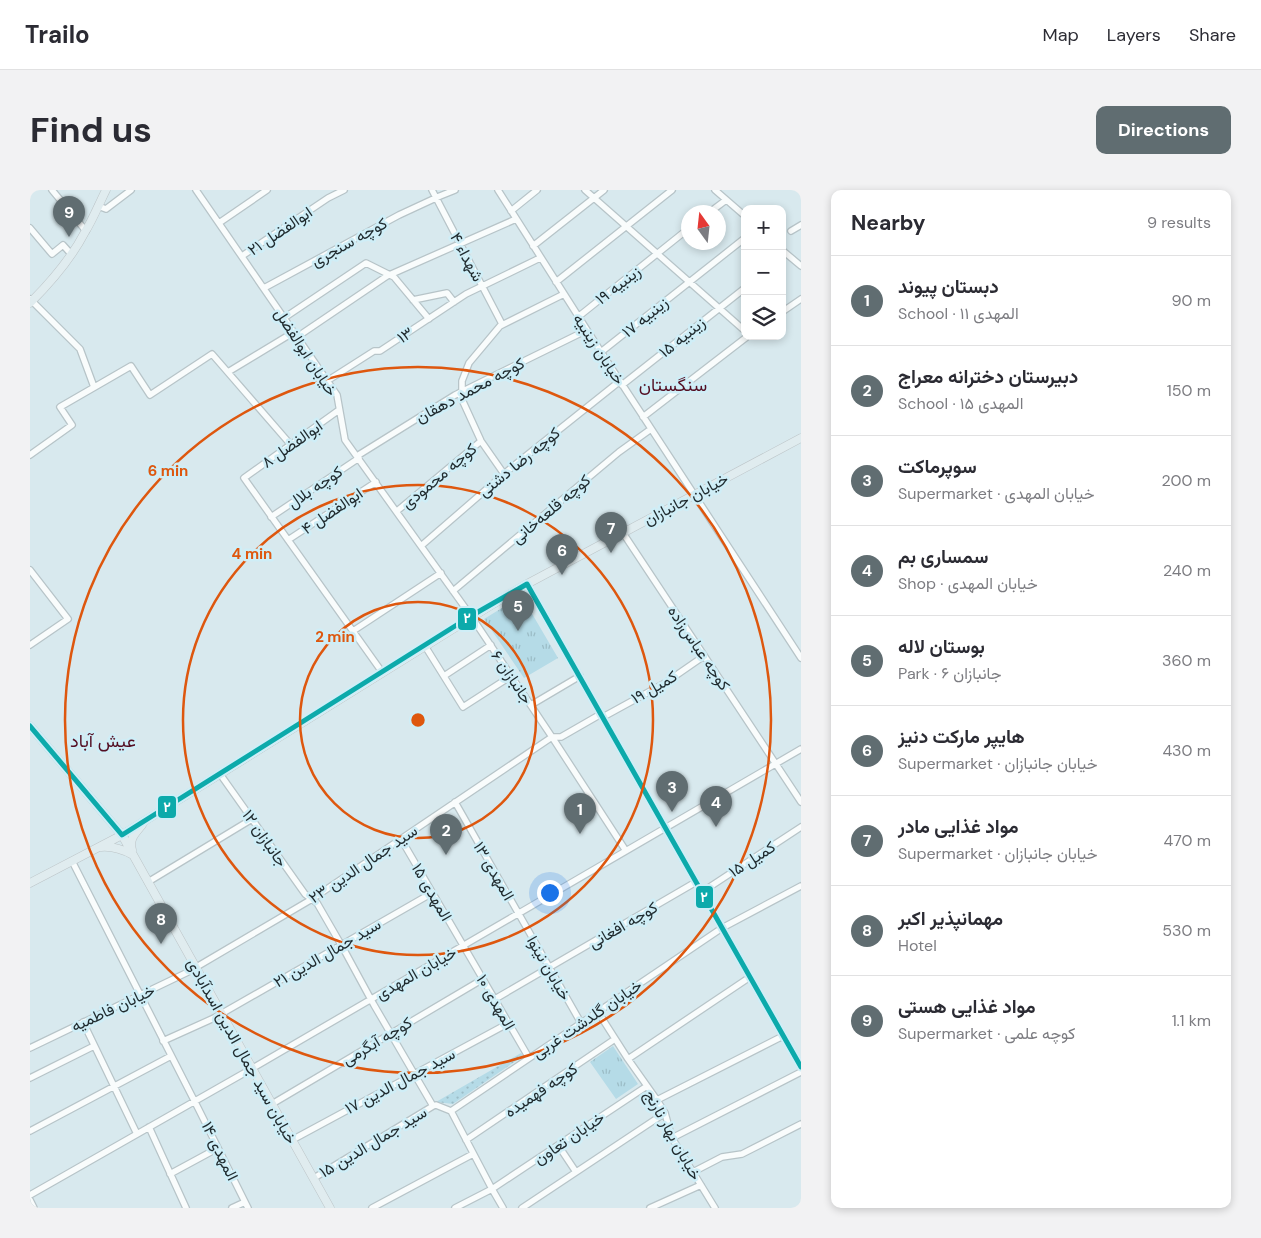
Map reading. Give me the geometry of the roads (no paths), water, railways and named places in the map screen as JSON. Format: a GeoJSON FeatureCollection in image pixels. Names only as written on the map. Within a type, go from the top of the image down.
{"type":"FeatureCollection","features":[{"type":"Feature","properties":{"kind":"main road"},"geometry":{"type":"LineString","coordinates":[[31,302],[54,278],[86,232],[106,190]]}},
{"type":"Feature","properties":{"kind":"main road","name":"خیابان جانبازان"},"geometry":{"type":"LineString","coordinates":[[31,880],[122,835],[471,616],[801,438]]}},
{"type":"Feature","properties":{"kind":"main road","name":"خیابان سید جمال الدین اسدآبادی"},"geometry":{"type":"LineString","coordinates":[[30,726],[122,835],[330,1208]]}},
{"type":"Feature","properties":{"kind":"main road"},"geometry":{"type":"LineString","coordinates":[[133,855],[130,842],[145,821]]}},
{"type":"Feature","properties":{"kind":"main road"},"geometry":{"type":"LineString","coordinates":[[98,847],[108,846],[121,849],[133,855]]}},
{"type":"Feature","properties":{"kind":"street"},"geometry":{"type":"LineString","coordinates":[[52,190],[86,232]]}},
{"type":"Feature","properties":{"kind":"street"},"geometry":{"type":"LineString","coordinates":[[98,206],[106,209],[131,190]]}},
{"type":"Feature","properties":{"kind":"street","name":"خیابان ابوالفضل"},"geometry":{"type":"LineString","coordinates":[[197,190],[337,394],[345,440],[471,616]]}},
{"type":"Feature","properties":{"kind":"street"},"geometry":{"type":"LineString","coordinates":[[219,223],[267,190]]}},
{"type":"Feature","properties":{"kind":"street","name":"ابوالفضل ۲۱"},"geometry":{"type":"LineString","coordinates":[[242,256],[328,198],[344,190]]}},
{"type":"Feature","properties":{"kind":"street","name":"شهداء ۴"},"geometry":{"type":"LineString","coordinates":[[432,190],[502,324]]}},
{"type":"Feature","properties":{"kind":"street","name":"کوچه سنجری"},"geometry":{"type":"LineString","coordinates":[[264,288],[399,215],[455,190]]}},
{"type":"Feature","properties":{"kind":"street","name":"خیابان زینبیه"},"geometry":{"type":"LineString","coordinates":[[498,190],[586,330],[801,658]]}},
{"type":"Feature","properties":{"kind":"street"},"geometry":{"type":"LineString","coordinates":[[511,211],[537,190]]}},
{"type":"Feature","properties":{"kind":"street"},"geometry":{"type":"LineString","coordinates":[[585,190],[741,327]]}},
{"type":"Feature","properties":{"kind":"street"},"geometry":{"type":"LineString","coordinates":[[533,246],[604,190]]}},
{"type":"Feature","properties":{"kind":"street"},"geometry":{"type":"LineString","coordinates":[[556,282],[672,190]]}},
{"type":"Feature","properties":{"kind":"street"},"geometry":{"type":"LineString","coordinates":[[715,190],[741,213]]}},
{"type":"Feature","properties":{"kind":"street"},"geometry":{"type":"LineString","coordinates":[[719,205],[726,200]]}},
{"type":"Feature","properties":{"kind":"street"},"geometry":{"type":"LineString","coordinates":[[228,372],[295,334],[390,275],[516,220]]}},
{"type":"Feature","properties":{"kind":"street"},"geometry":{"type":"LineString","coordinates":[[791,231],[801,225]]}},
{"type":"Feature","properties":{"kind":"street"},"geometry":{"type":"LineString","coordinates":[[30,228],[52,254],[63,245],[71,254]]}},
{"type":"Feature","properties":{"kind":"street","name":"زینبیه ۱۹"},"geometry":{"type":"LineString","coordinates":[[578,317],[681,235]]}},
{"type":"Feature","properties":{"kind":"street","name":"زینبیه ۱۷"},"geometry":{"type":"LineString","coordinates":[[601,352],[741,241]]}},
{"type":"Feature","properties":{"kind":"street"},"geometry":{"type":"LineString","coordinates":[[786,255],[801,266]]}},
{"type":"Feature","properties":{"kind":"street","name":"۱۳"},"geometry":{"type":"LineString","coordinates":[[327,381],[374,351],[380,351],[466,294],[540,258]]}},
{"type":"Feature","properties":{"kind":"street"},"geometry":{"type":"LineString","coordinates":[[284,318],[366,263],[394,277],[428,319]]}},
{"type":"Feature","properties":{"kind":"street","name":"زینبیه ۱۵"},"geometry":{"type":"LineString","coordinates":[[621,383],[741,291]]}},
{"type":"Feature","properties":{"kind":"street"},"geometry":{"type":"LineString","coordinates":[[413,300],[447,293],[454,302]]}},
{"type":"Feature","properties":{"kind":"street"},"geometry":{"type":"LineString","coordinates":[[504,474],[481,441],[460,392],[462,382],[469,363],[502,324],[564,294]]}},
{"type":"Feature","properties":{"kind":"street"},"geometry":{"type":"LineString","coordinates":[[786,309],[801,299]]}},
{"type":"Feature","properties":{"kind":"street"},"geometry":{"type":"LineString","coordinates":[[31,302],[80,349],[94,387]]}},
{"type":"Feature","properties":{"kind":"street","name":"کوچه محمد دهقان"},"geometry":{"type":"LineString","coordinates":[[358,457],[460,392],[586,330]]}},
{"type":"Feature","properties":{"kind":"street"},"geometry":{"type":"LineString","coordinates":[[643,417],[743,340]]}},
{"type":"Feature","properties":{"kind":"street"},"geometry":{"type":"LineString","coordinates":[[30,455],[72,425],[60,407],[131,366],[150,395],[212,354],[291,445]]}},
{"type":"Feature","properties":{"kind":"street","name":"کوچه رضا دشتی"},"geometry":{"type":"LineString","coordinates":[[421,546],[504,474],[621,383]]}},
{"type":"Feature","properties":{"kind":"street","name":"ابوالفضل ۸"},"geometry":{"type":"LineString","coordinates":[[271,516],[244,478],[339,410]]}},
{"type":"Feature","properties":{"kind":"street","name":"کوچه قلعه‌خانی"},"geometry":{"type":"LineString","coordinates":[[453,591],[619,452],[651,429]]}},
{"type":"Feature","properties":{"kind":"street","name":"کوچه محمودی"},"geometry":{"type":"LineString","coordinates":[[397,512],[481,441]]}},
{"type":"Feature","properties":{"kind":"street","name":"کوچه بلال"},"geometry":{"type":"LineString","coordinates":[[271,516],[358,457]]}},
{"type":"Feature","properties":{"kind":"street","name":"ابوالفضل ۴"},"geometry":{"type":"LineString","coordinates":[[288,540],[376,482]]}},
{"type":"Feature","properties":{"kind":"street"},"geometry":{"type":"LineString","coordinates":[[271,516],[382,672]]}},
{"type":"Feature","properties":{"kind":"street","name":"کوچه عباس‌زاده"},"geometry":{"type":"LineString","coordinates":[[623,533],[801,802]]}},
{"type":"Feature","properties":{"kind":"street"},"geometry":{"type":"LineString","coordinates":[[30,570],[68,619],[30,645]]}},
{"type":"Feature","properties":{"kind":"street"},"geometry":{"type":"LineString","coordinates":[[353,631],[440,573]]}},
{"type":"Feature","properties":{"kind":"street"},"geometry":{"type":"LineString","coordinates":[[528,584],[801,1067]]}},
{"type":"Feature","properties":{"kind":"street","name":"جانبازان ۶"},"geometry":{"type":"LineString","coordinates":[[471,616],[626,851]]}},
{"type":"Feature","properties":{"kind":"street"},"geometry":{"type":"LineString","coordinates":[[444,676],[491,645]]}},
{"type":"Feature","properties":{"kind":"street"},"geometry":{"type":"LineString","coordinates":[[425,646],[463,707],[511,676]]}},
{"type":"Feature","properties":{"kind":"street","name":"کمیل ۱۹"},"geometry":{"type":"LineString","coordinates":[[552,737],[560,737],[665,683],[704,656]]}},
{"type":"Feature","properties":{"kind":"street"},"geometry":{"type":"LineString","coordinates":[[531,706],[580,676]]}},
{"type":"Feature","properties":{"kind":"street","name":"سید جمال الدین ۲۳"},"geometry":{"type":"LineString","coordinates":[[196,968],[312,899],[552,737]]}},
{"type":"Feature","properties":{"kind":"street","name":"خیابان المهدی"},"geometry":{"type":"LineString","coordinates":[[30,1195],[194,1102],[801,749]]}},
{"type":"Feature","properties":{"kind":"street","name":"جانبازان ۱۲"},"geometry":{"type":"LineString","coordinates":[[220,774],[305,894],[317,903],[433,1106]]}},
{"type":"Feature","properties":{"kind":"street","name":"المهدی ۱۳"},"geometry":{"type":"LineString","coordinates":[[455,802],[518,914]]}},
{"type":"Feature","properties":{"kind":"street"},"geometry":{"type":"LineString","coordinates":[[148,882],[252,819]]}},
{"type":"Feature","properties":{"kind":"street","name":"کمیل ۱۵"},"geometry":{"type":"LineString","coordinates":[[702,892],[801,827]]}},
{"type":"Feature","properties":{"kind":"street","name":"المهدی ۱۵"},"geometry":{"type":"LineString","coordinates":[[401,839],[463,946]]}},
{"type":"Feature","properties":{"kind":"street","name":"المهدی ۱۴"},"geometry":{"type":"LineString","coordinates":[[72,861],[248,1208]]}},
{"type":"Feature","properties":{"kind":"street","name":"کوچه افغانی"},"geometry":{"type":"LineString","coordinates":[[495,999],[696,882]]}},
{"type":"Feature","properties":{"kind":"street","name":"خیابان گلدشت غربی"},"geometry":{"type":"LineString","coordinates":[[451,1111],[722,928],[801,886]]}},
{"type":"Feature","properties":{"kind":"street","name":"سید جمال الدین ۲۱"},"geometry":{"type":"LineString","coordinates":[[163,1041],[221,1014],[432,893]]}},
{"type":"Feature","properties":{"kind":"street","name":"خیابان نینوا"},"geometry":{"type":"LineString","coordinates":[[518,914],[581,1023]]}},
{"type":"Feature","properties":{"kind":"street","name":"المهدی ۱۰"},"geometry":{"type":"LineString","coordinates":[[463,946],[529,1058]]}},
{"type":"Feature","properties":{"kind":"street","name":"خیابان فاطمیه"},"geometry":{"type":"LineString","coordinates":[[30,1048],[196,968]]}},
{"type":"Feature","properties":{"kind":"street"},"geometry":{"type":"LineString","coordinates":[[628,1059],[750,976]]}},
{"type":"Feature","properties":{"kind":"street","name":"کوچه آبگرمی"},"geometry":{"type":"LineString","coordinates":[[272,1104],[483,979]]}},
{"type":"Feature","properties":{"kind":"street","name":"خیابان بهار نارنج"},"geometry":{"type":"LineString","coordinates":[[598,1012],[665,1113],[672,1138],[715,1208]]}},
{"type":"Feature","properties":{"kind":"street"},"geometry":{"type":"LineString","coordinates":[[83,1022],[137,1134]]}},
{"type":"Feature","properties":{"kind":"street","name":"سید جمال الدین ۱۷"},"geometry":{"type":"LineString","coordinates":[[292,1140],[509,1023]]}},
{"type":"Feature","properties":{"kind":"street"},"geometry":{"type":"LineString","coordinates":[[657,1100],[783,1036]]}},
{"type":"Feature","properties":{"kind":"street","name":"کوچه فهمیده"},"geometry":{"type":"LineString","coordinates":[[466,1140],[616,1039]]}},
{"type":"Feature","properties":{"kind":"street"},"geometry":{"type":"LineString","coordinates":[[30,1078],[94,1046]]}},
{"type":"Feature","properties":{"kind":"street"},"geometry":{"type":"LineString","coordinates":[[30,1131],[171,1056]]}},
{"type":"Feature","properties":{"kind":"street"},"geometry":{"type":"LineString","coordinates":[[672,1138],[801,1072]]}},
{"type":"Feature","properties":{"kind":"street","name":"خیابان تعاون"},"geometry":{"type":"LineString","coordinates":[[455,1208],[492,1190],[647,1086]]}},
{"type":"Feature","properties":{"kind":"street"},"geometry":{"type":"LineString","coordinates":[[433,1106],[436,1105],[451,1111],[492,1190],[504,1208]]}},
{"type":"Feature","properties":{"kind":"street","name":"سید جمال الدین ۱۵"},"geometry":{"type":"LineString","coordinates":[[314,1178],[433,1106]]}},
{"type":"Feature","properties":{"kind":"street"},"geometry":{"type":"LineString","coordinates":[[522,1208],[665,1113]]}},
{"type":"Feature","properties":{"kind":"street"},"geometry":{"type":"LineString","coordinates":[[693,1172],[722,1157],[743,1154],[801,1124]]}},
{"type":"Feature","properties":{"kind":"street"},"geometry":{"type":"LineString","coordinates":[[149,1128],[186,1208]]}},
{"type":"Feature","properties":{"kind":"street"},"geometry":{"type":"LineString","coordinates":[[558,1145],[576,1172]]}},
{"type":"Feature","properties":{"kind":"street"},"geometry":{"type":"LineString","coordinates":[[170,1174],[218,1148]]}},
{"type":"Feature","properties":{"kind":"street"},"geometry":{"type":"LineString","coordinates":[[372,1208],[473,1154]]}},
{"type":"Feature","properties":{"kind":"street"},"geometry":{"type":"LineString","coordinates":[[650,1208],[701,1185]]}},
{"type":"Feature","properties":{"kind":"street"},"geometry":{"type":"LineString","coordinates":[[30,1200],[34,1208]]}},
{"type":"Feature","properties":{"kind":"street"},"geometry":{"type":"LineString","coordinates":[[232,1208],[245,1202]]}},
{"type":"Feature","properties":{"kind":"place","name":"مواد غذایی هستی"},"geometry":{"type":"Point","coordinates":[69,237]}},
{"type":"Feature","properties":{"kind":"place","name":"مواد غذایی مادر"},"geometry":{"type":"Point","coordinates":[611,553]}},
{"type":"Feature","properties":{"kind":"place","name":"هایپر مارکت دنیز"},"geometry":{"type":"Point","coordinates":[562,575]}},
{"type":"Feature","properties":{"kind":"place","name":"بوستان لاله"},"geometry":{"type":"Point","coordinates":[518,631]}},
{"type":"Feature","properties":{"kind":"place","name":"سوپرماکت"},"geometry":{"type":"Point","coordinates":[672,812]}},
{"type":"Feature","properties":{"kind":"place","name":"سمساری بم"},"geometry":{"type":"Point","coordinates":[716,827]}},
{"type":"Feature","properties":{"kind":"place","name":"دبستان پیوند"},"geometry":{"type":"Point","coordinates":[580,834]}},
{"type":"Feature","properties":{"kind":"place","name":"دبیرستان دخترانه معراج"},"geometry":{"type":"Point","coordinates":[446,855]}},
{"type":"Feature","properties":{"kind":"place","name":"مهمانپذیر اکبر"},"geometry":{"type":"Point","coordinates":[161,944]}},
{"type":"Feature","properties":{"kind":"district","name":"سنگستان"},"geometry":{"type":"Point","coordinates":[673,385]}},
{"type":"Feature","properties":{"kind":"district","name":"عیش آباد"},"geometry":{"type":"Point","coordinates":[103,741]}}]}
